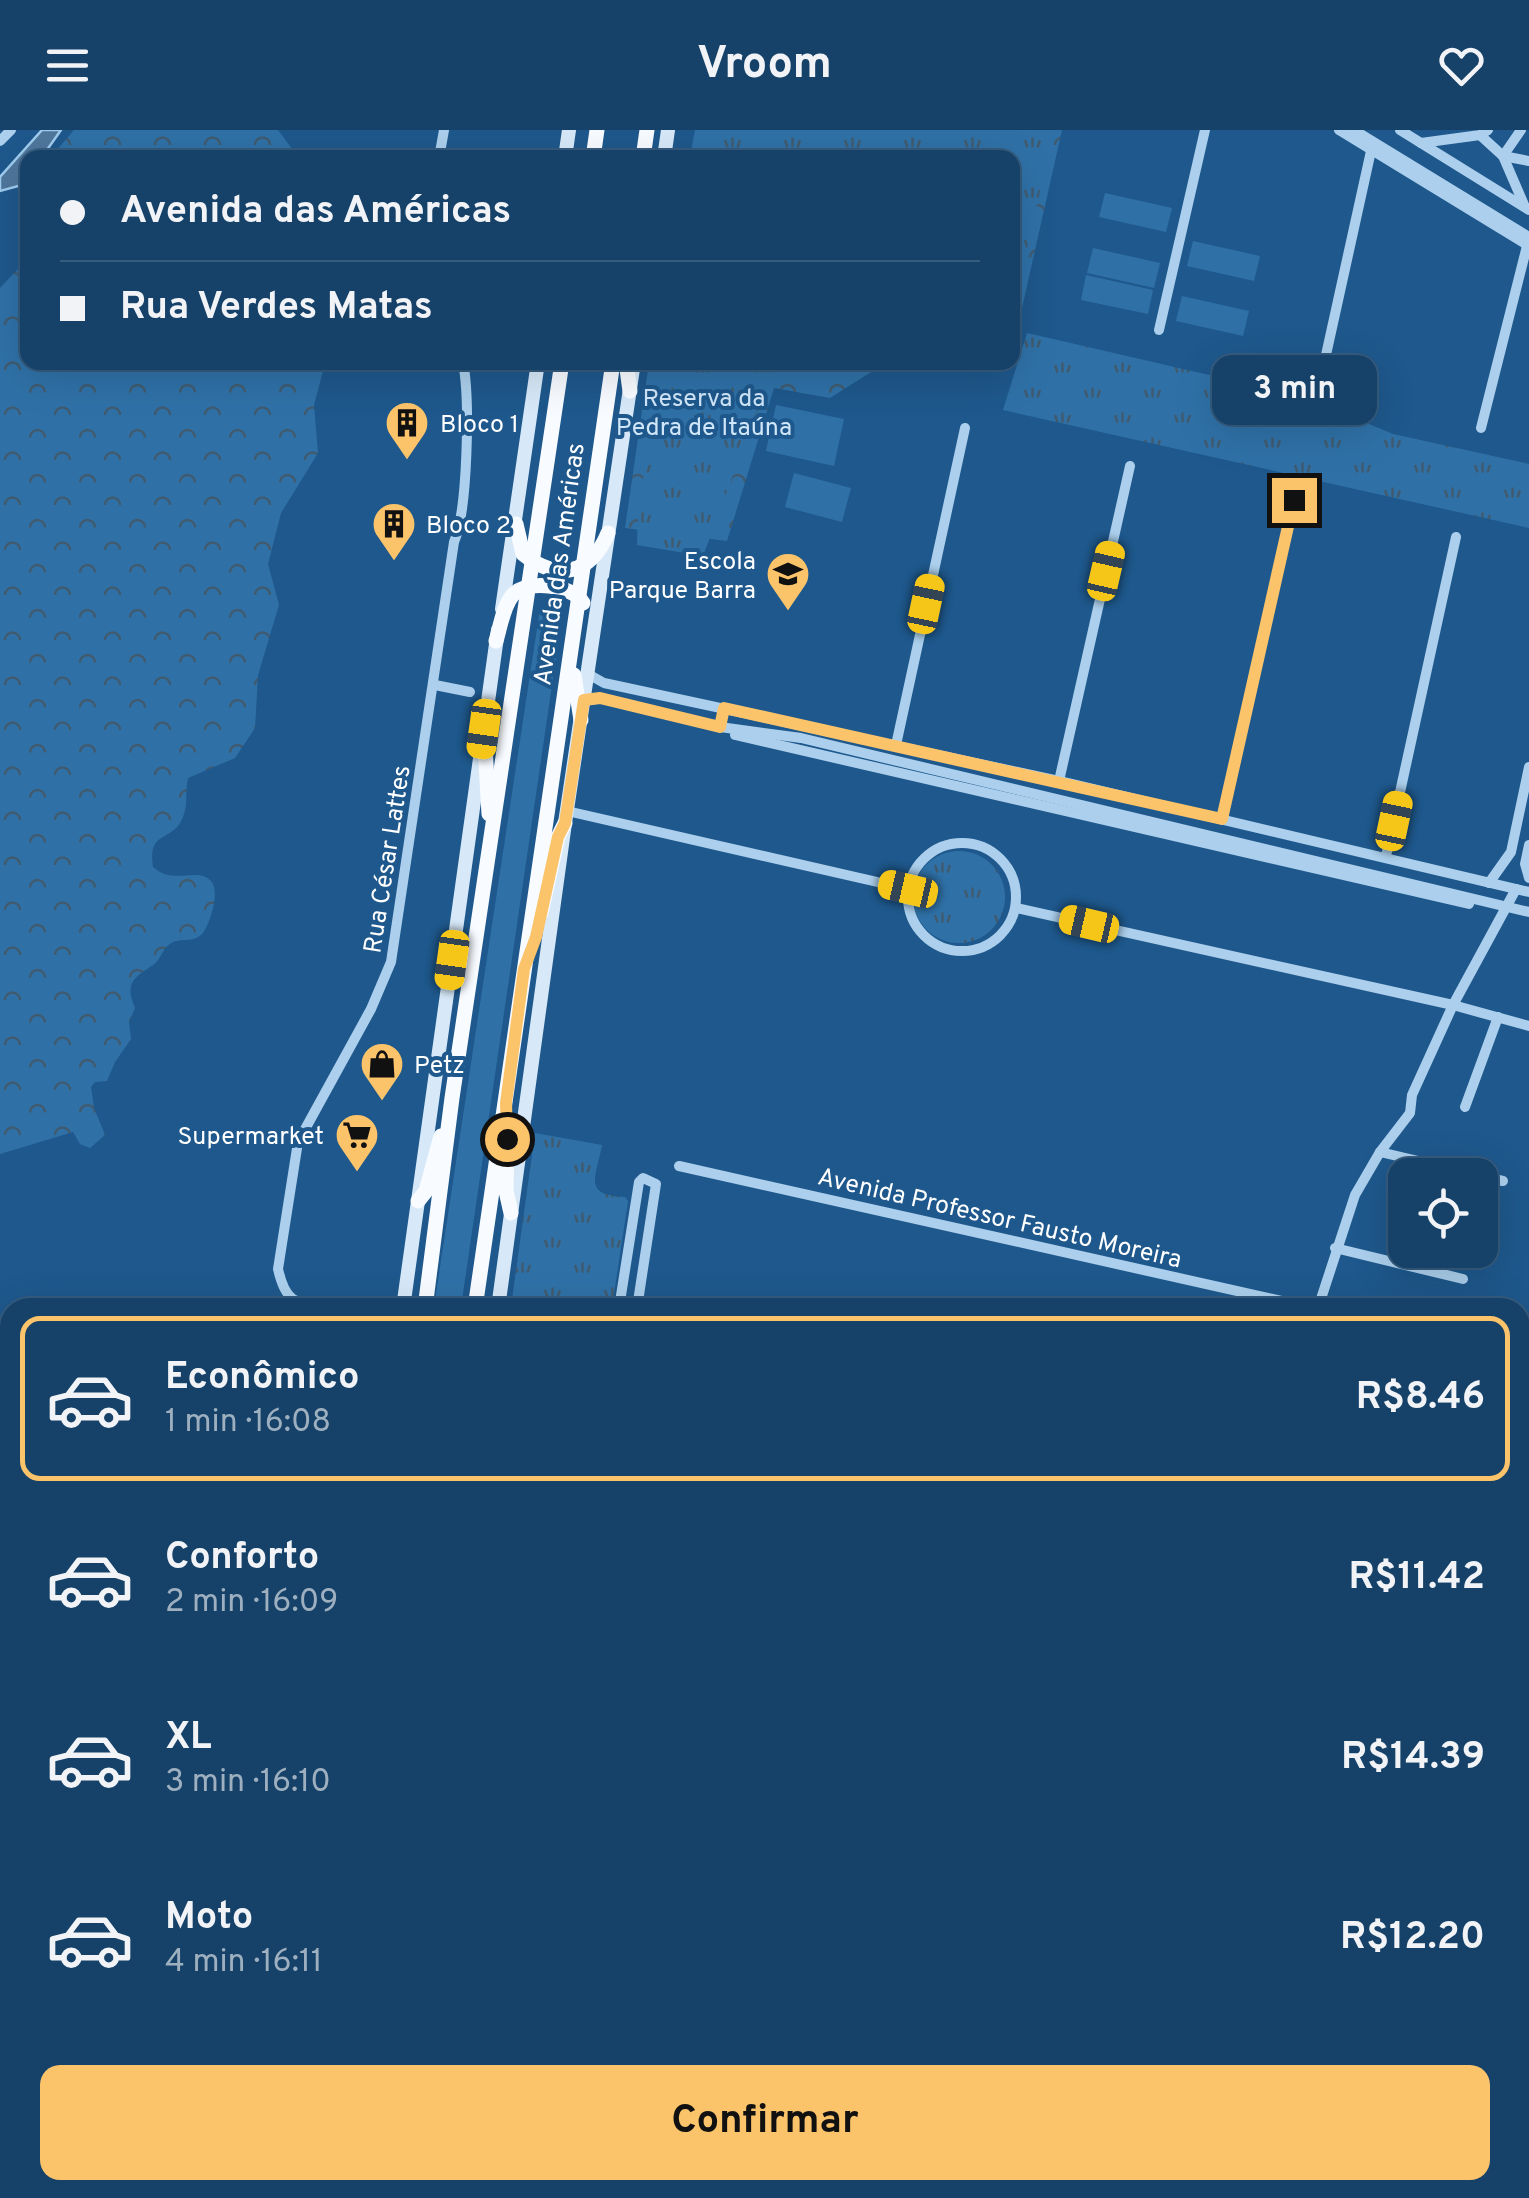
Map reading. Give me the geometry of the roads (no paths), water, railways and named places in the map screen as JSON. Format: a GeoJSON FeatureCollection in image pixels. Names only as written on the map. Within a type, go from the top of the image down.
{"type":"FeatureCollection","features":[{"type":"Feature","properties":{"kind":"highway","name":"Avenida das Américas"},"geometry":{"type":"LineString","coordinates":[[426,1298],[452,1098],[561,370]]}},
{"type":"Feature","properties":{"kind":"highway","name":"Avenida das Américas"},"geometry":{"type":"LineString","coordinates":[[477,1298],[613,370]]}},
{"type":"Feature","properties":{"kind":"highway"},"geometry":{"type":"LineString","coordinates":[[627,370],[630,391]]}},
{"type":"Feature","properties":{"kind":"highway"},"geometry":{"type":"LineString","coordinates":[[516,524],[520,550],[532,561],[564,569],[583,567],[596,558],[608,533]]}},
{"type":"Feature","properties":{"kind":"highway"},"geometry":{"type":"LineString","coordinates":[[496,641],[512,595],[527,588],[550,587],[579,596],[584,604],[574,674],[581,720]]}},
{"type":"Feature","properties":{"kind":"highway"},"geometry":{"type":"LineString","coordinates":[[484,729],[491,842]]}},
{"type":"Feature","properties":{"kind":"highway"},"geometry":{"type":"LineString","coordinates":[[524,969],[536,937],[566,817]]}},
{"type":"Feature","properties":{"kind":"highway"},"geometry":{"type":"LineString","coordinates":[[418,1200],[426,1191],[452,1098]]}},
{"type":"Feature","properties":{"kind":"highway"},"geometry":{"type":"LineString","coordinates":[[506,1103],[506,1191],[510,1212]]}},
{"type":"Feature","properties":{"kind":"main road","name":"Avenida das Américas"},"geometry":{"type":"LineString","coordinates":[[404,1298],[537,370]]}},
{"type":"Feature","properties":{"kind":"main road","name":"Avenida das Américas"},"geometry":{"type":"LineString","coordinates":[[499,1298],[633,370]]}},
{"type":"Feature","properties":{"kind":"street"},"geometry":{"type":"LineString","coordinates":[[0,141],[10,130]]}},
{"type":"Feature","properties":{"kind":"street"},"geometry":{"type":"LineString","coordinates":[[1159,330],[1205,130]]}},
{"type":"Feature","properties":{"kind":"street"},"geometry":{"type":"LineString","coordinates":[[1339,130],[1528,241]]}},
{"type":"Feature","properties":{"kind":"street"},"geometry":{"type":"LineString","coordinates":[[1354,130],[1528,241]]}},
{"type":"Feature","properties":{"kind":"street"},"geometry":{"type":"LineString","coordinates":[[1400,130],[1527,208]]}},
{"type":"Feature","properties":{"kind":"street"},"geometry":{"type":"LineString","coordinates":[[1503,156],[1521,130]]}},
{"type":"Feature","properties":{"kind":"street"},"geometry":{"type":"LineString","coordinates":[[1421,143],[1484,133],[1503,156],[1527,208]]}},
{"type":"Feature","properties":{"kind":"street"},"geometry":{"type":"LineString","coordinates":[[1324,364],[1370,150]]}},
{"type":"Feature","properties":{"kind":"street"},"geometry":{"type":"LineString","coordinates":[[1503,156],[1529,161]]}},
{"type":"Feature","properties":{"kind":"street"},"geometry":{"type":"LineString","coordinates":[[1481,428],[1528,241]]}},
{"type":"Feature","properties":{"kind":"street","name":"Rua César Lattes"},"geometry":{"type":"LineString","coordinates":[[290,1298],[282,1290],[278,1269],[298,1142],[391,962],[463,502],[468,413],[464,370]]}},
{"type":"Feature","properties":{"kind":"street"},"geometry":{"type":"LineString","coordinates":[[896,745],[964,428]]}},
{"type":"Feature","properties":{"kind":"street"},"geometry":{"type":"LineString","coordinates":[[1059,781],[1130,466]]}},
{"type":"Feature","properties":{"kind":"street"},"geometry":{"type":"LineString","coordinates":[[1222,819],[1294,500]]}},
{"type":"Feature","properties":{"kind":"street"},"geometry":{"type":"LineString","coordinates":[[1386,856],[1456,537]]}},
{"type":"Feature","properties":{"kind":"street"},"geometry":{"type":"LineString","coordinates":[[588,674],[604,683],[1059,781],[1529,892]]}},
{"type":"Feature","properties":{"kind":"street"},"geometry":{"type":"LineString","coordinates":[[435,685],[470,692]]}},
{"type":"Feature","properties":{"kind":"street"},"geometry":{"type":"LineString","coordinates":[[584,700],[600,698],[720,727],[800,738],[1529,915]]}},
{"type":"Feature","properties":{"kind":"street"},"geometry":{"type":"LineString","coordinates":[[695,721],[700,704]]}},
{"type":"Feature","properties":{"kind":"street"},"geometry":{"type":"LineString","coordinates":[[720,727],[724,708]]}},
{"type":"Feature","properties":{"kind":"street"},"geometry":{"type":"LineString","coordinates":[[695,721],[722,732],[1506,909]]}},
{"type":"Feature","properties":{"kind":"street"},"geometry":{"type":"LineString","coordinates":[[1489,883],[1511,852],[1529,767]]}},
{"type":"Feature","properties":{"kind":"street"},"geometry":{"type":"LineString","coordinates":[[566,817],[908,889]]}},
{"type":"Feature","properties":{"kind":"street"},"geometry":{"type":"LineString","coordinates":[[971,843],[1002,859],[1012,874],[1016,908],[997,940],[980,949],[944,949],[927,940],[915,926],[908,908],[908,889],[923,858],[937,848],[971,843]]}},
{"type":"Feature","properties":{"kind":"street"},"geometry":{"type":"LineString","coordinates":[[1529,845],[1525,864],[1529,878]]}},
{"type":"Feature","properties":{"kind":"street"},"geometry":{"type":"LineString","coordinates":[[1319,1298],[1355,1196],[1380,1152],[1410,1113],[1412,1095],[1453,1005],[1516,888]]}},
{"type":"Feature","properties":{"kind":"street"},"geometry":{"type":"LineString","coordinates":[[1016,908],[1453,1005],[1529,1026]]}},
{"type":"Feature","properties":{"kind":"street"},"geometry":{"type":"LineString","coordinates":[[1466,1107],[1498,1018]]}},
{"type":"Feature","properties":{"kind":"street"},"geometry":{"type":"LineString","coordinates":[[1380,1152],[1406,1158]]}},
{"type":"Feature","properties":{"kind":"street","name":"Avenida Professor Fausto Moreira"},"geometry":{"type":"LineString","coordinates":[[678,1166],[1271,1298]]}},
{"type":"Feature","properties":{"kind":"street"},"geometry":{"type":"LineString","coordinates":[[621,1298],[639,1182],[648,1178],[656,1184],[639,1298]]}},
{"type":"Feature","properties":{"kind":"street"},"geometry":{"type":"LineString","coordinates":[[1498,1180],[1502,1181]]}},
{"type":"Feature","properties":{"kind":"street"},"geometry":{"type":"LineString","coordinates":[[1335,1248],[1463,1279]]}},
{"type":"Feature","properties":{"kind":"place","name":"Bloco 1"},"geometry":{"type":"Point","coordinates":[407,461]}},
{"type":"Feature","properties":{"kind":"place","name":"Bloco 2"},"geometry":{"type":"Point","coordinates":[394,562]}},
{"type":"Feature","properties":{"kind":"place","name":"Escola Parque Barra"},"geometry":{"type":"Point","coordinates":[788,612]}},
{"type":"Feature","properties":{"kind":"place","name":"Petz"},"geometry":{"type":"Point","coordinates":[382,1102]}},
{"type":"Feature","properties":{"kind":"place","name":"Supermarket"},"geometry":{"type":"Point","coordinates":[357,1173]}},
{"type":"Feature","properties":{"kind":"park label","name":"Reserva da Pedra de Itaúna"},"geometry":{"type":"Point","coordinates":[704,412]}}]}
